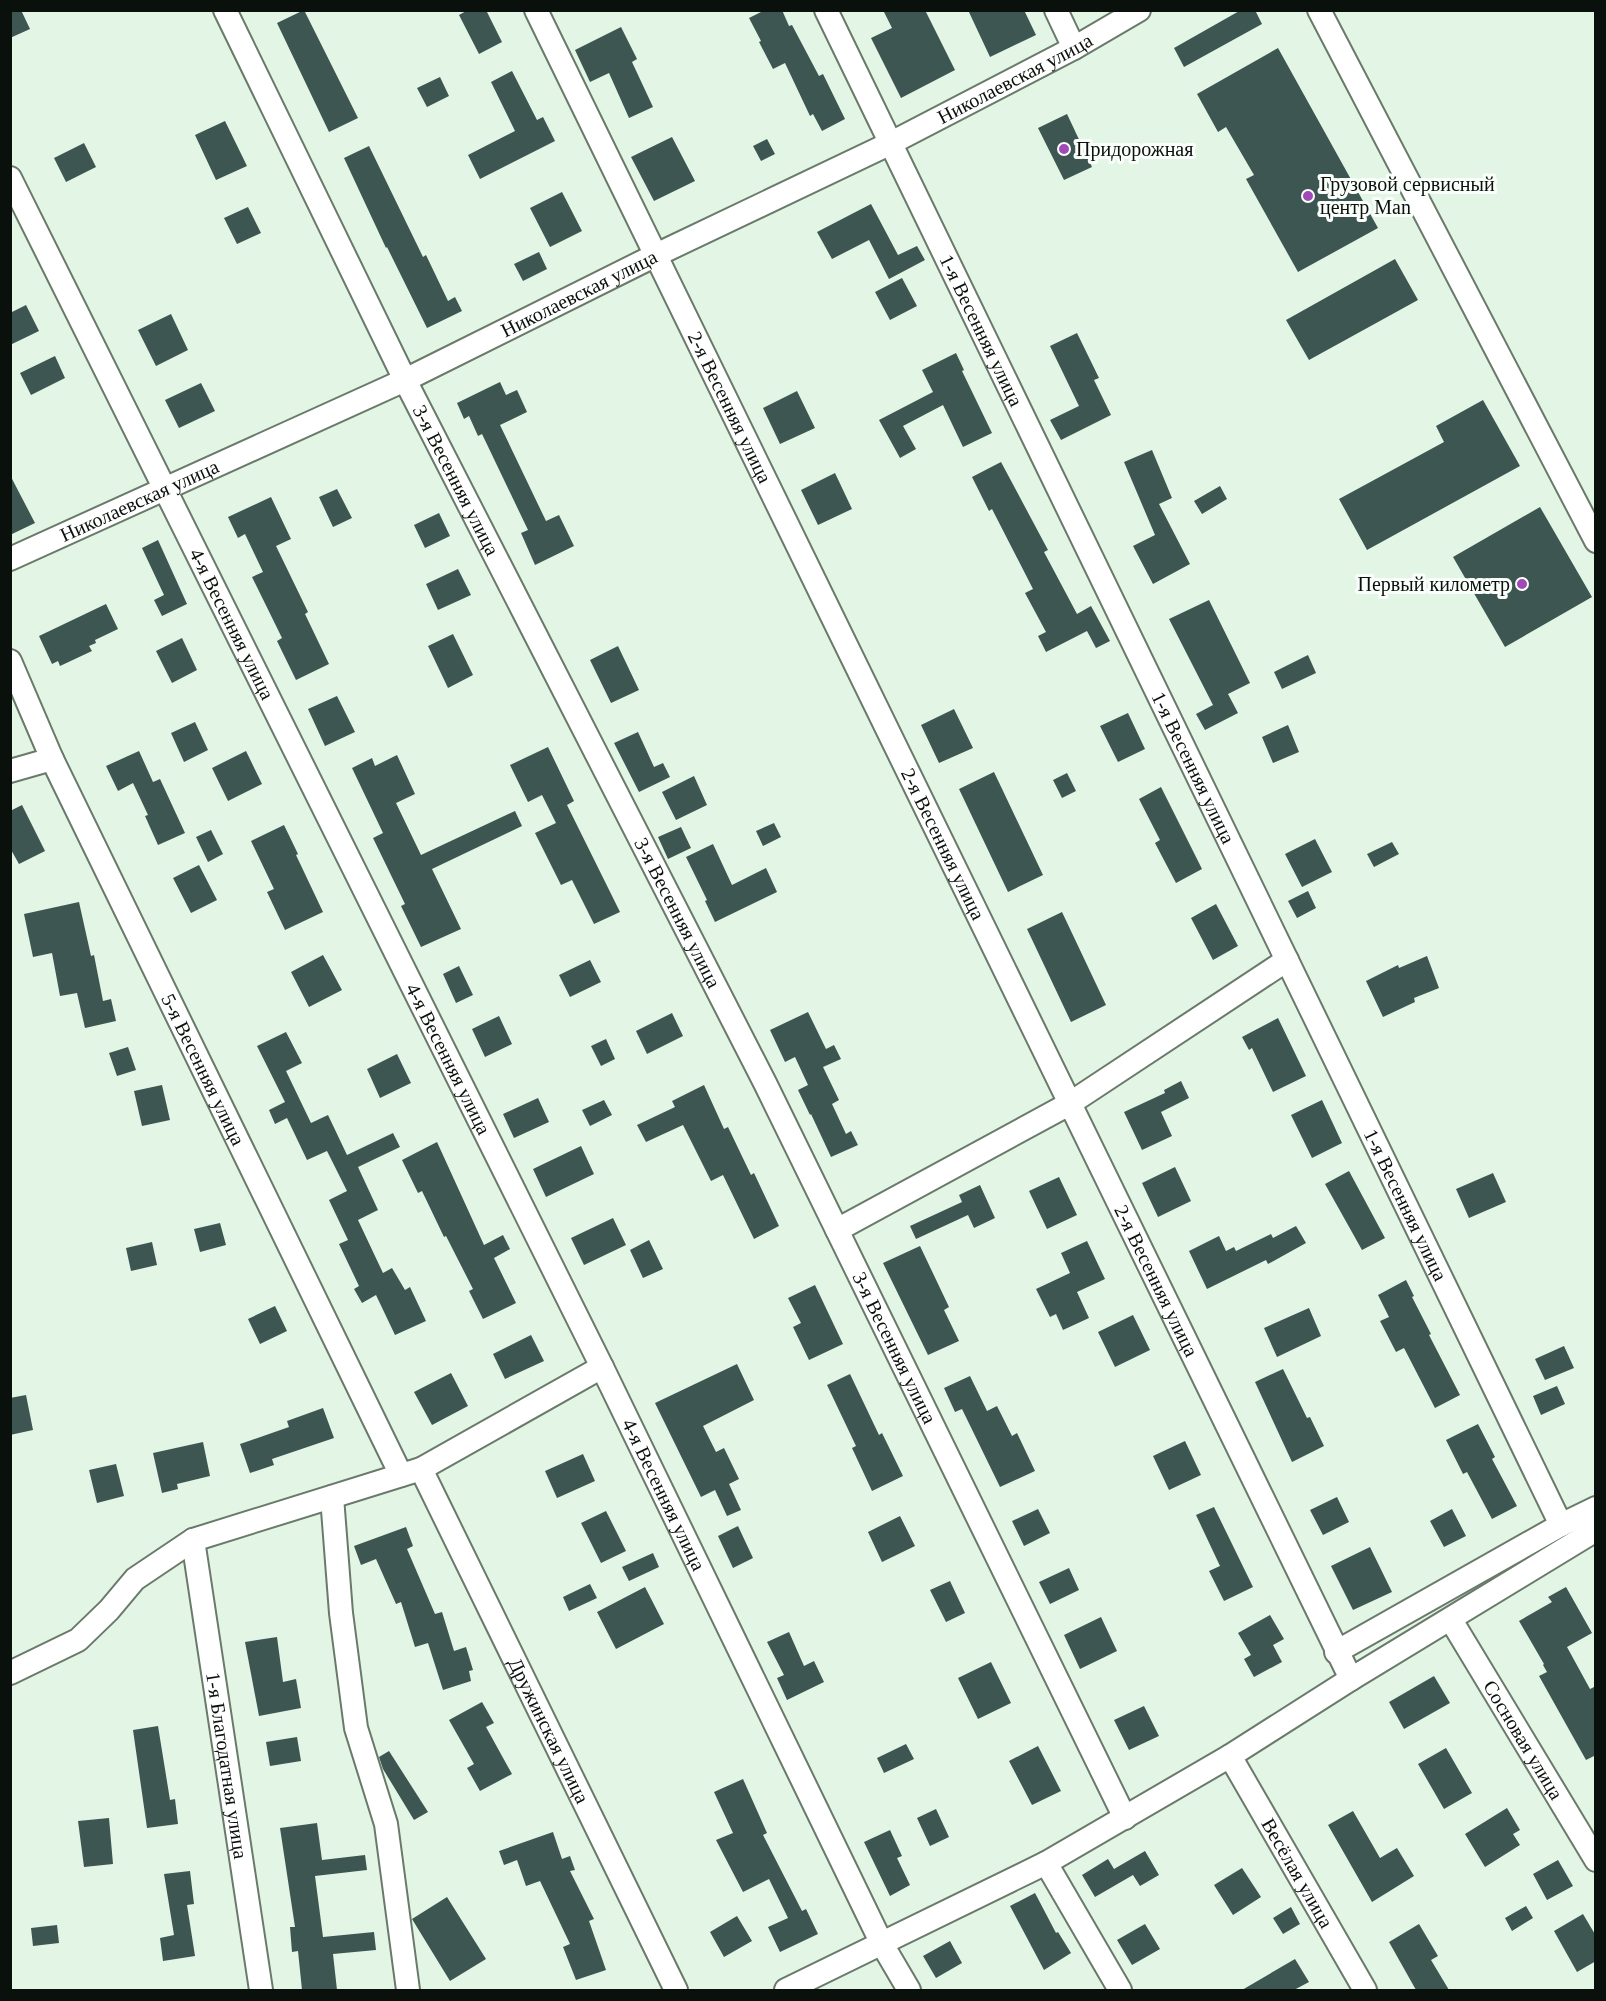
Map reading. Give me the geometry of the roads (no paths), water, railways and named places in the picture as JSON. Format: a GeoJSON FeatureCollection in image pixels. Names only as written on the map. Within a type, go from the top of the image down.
{"type":"FeatureCollection","features":[{"type":"Feature","properties":{"kind":"street","name":"3-я Весенняя улица"},"geometry":{"type":"LineString","coordinates":[[225,10],[405,380],[760,1072],[1125,1818]]}},
{"type":"Feature","properties":{"kind":"street","name":"2-я Весенняя улица"},"geometry":{"type":"LineString","coordinates":[[536,10],[1351,1679]]}},
{"type":"Feature","properties":{"kind":"street","name":"1-я Весенняя улица"},"geometry":{"type":"LineString","coordinates":[[826,10],[1561,1525]]}},
{"type":"Feature","properties":{"kind":"street"},"geometry":{"type":"LineString","coordinates":[[1056,10],[1074,48]]}},
{"type":"Feature","properties":{"kind":"street","name":"Николаевская улица"},"geometry":{"type":"LineString","coordinates":[[10,560],[405,380],[656,255],[891,143],[1074,48],[1139,10]]}},
{"type":"Feature","properties":{"kind":"street"},"geometry":{"type":"LineString","coordinates":[[1319,10],[1596,541]]}},
{"type":"Feature","properties":{"kind":"street","name":"4-я Весенняя улица"},"geometry":{"type":"LineString","coordinates":[[10,178],[602,1367],[882,1944],[909,1990]]}},
{"type":"Feature","properties":{"kind":"street","name":"5-я Весенняя улица"},"geometry":{"type":"LineString","coordinates":[[10,662],[52,759],[411,1472]]}},
{"type":"Feature","properties":{"kind":"street"},"geometry":{"type":"LineString","coordinates":[[10,771],[52,759]]}},
{"type":"Feature","properties":{"kind":"street"},"geometry":{"type":"LineString","coordinates":[[837,1230],[1069,1104],[1287,960]]}},
{"type":"Feature","properties":{"kind":"street"},"geometry":{"type":"LineString","coordinates":[[10,1673],[78,1640],[109,1610],[135,1579],[193,1540],[411,1472],[602,1367]]}},
{"type":"Feature","properties":{"kind":"street","name":"Дружинская улица"},"geometry":{"type":"LineString","coordinates":[[411,1472],[676,1990]]}},
{"type":"Feature","properties":{"kind":"street"},"geometry":{"type":"LineString","coordinates":[[332,1497],[341,1613],[356,1728],[386,1824],[408,1990]]}},
{"type":"Feature","properties":{"kind":"street"},"geometry":{"type":"LineString","coordinates":[[1336,1652],[1561,1525],[1596,1508]]}},
{"type":"Feature","properties":{"kind":"street"},"geometry":{"type":"LineString","coordinates":[[786,1990],[1046,1863],[1230,1756],[1351,1679],[1596,1530]]}},
{"type":"Feature","properties":{"kind":"street","name":"1-я Благодатная улица"},"geometry":{"type":"LineString","coordinates":[[193,1540],[261,1990]]}},
{"type":"Feature","properties":{"kind":"street","name":"Сосновая улица"},"geometry":{"type":"LineString","coordinates":[[1451,1620],[1596,1860]]}},
{"type":"Feature","properties":{"kind":"street","name":"Весёлая улица"},"geometry":{"type":"LineString","coordinates":[[1230,1756],[1365,1990]]}},
{"type":"Feature","properties":{"kind":"street"},"geometry":{"type":"LineString","coordinates":[[1046,1863],[1120,1990]]}},
{"type":"Feature","properties":{"kind":"place","name":"Придорожная"},"geometry":{"type":"Point","coordinates":[1064,149]}},
{"type":"Feature","properties":{"kind":"place","name":"Грузовой сервисный центр Man"},"geometry":{"type":"Point","coordinates":[1308,196]}},
{"type":"Feature","properties":{"kind":"place","name":"Первый километр"},"geometry":{"type":"Point","coordinates":[1522,584]}}]}
